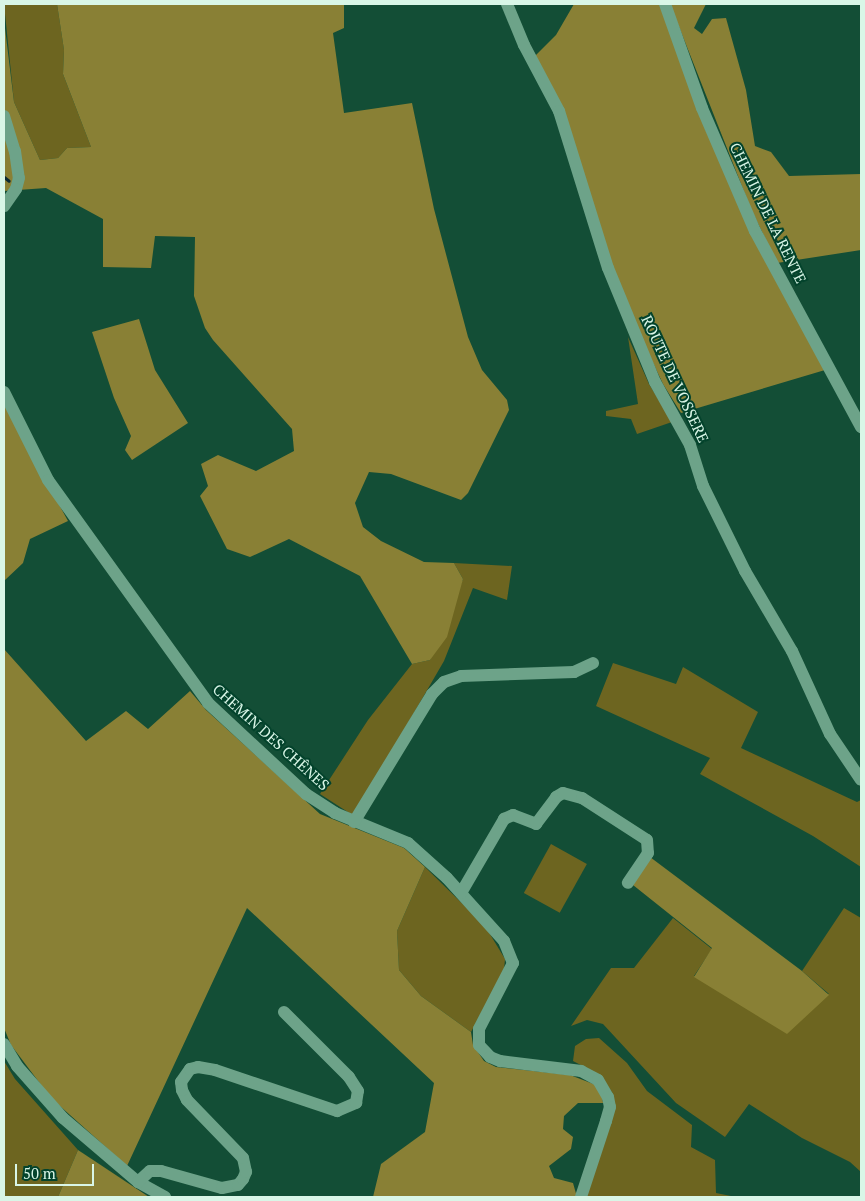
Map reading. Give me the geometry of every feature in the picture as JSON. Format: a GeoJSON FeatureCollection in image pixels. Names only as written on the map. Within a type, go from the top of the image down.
{"type":"FeatureCollection","features":[{"type":"Feature","properties":{"kind":"street","name":"ROUTE DE VOSSERE"},"geometry":{"type":"LineString","coordinates":[[507,4],[524,45],[559,111],[608,268],[655,382],[690,446],[703,486],[745,570],[792,651],[830,734],[861,780]]}},
{"type":"Feature","properties":{"kind":"street","name":"CHEMIN DE LA RENTE"},"geometry":{"type":"LineString","coordinates":[[665,4],[702,108],[755,231],[861,428]]}},
{"type":"Feature","properties":{"kind":"street"},"geometry":{"type":"LineString","coordinates":[[4,116],[15,151],[19,178],[16,189],[4,206]]}},
{"type":"Feature","properties":{"kind":"street","name":"CHEMIN DES CHÊNES"},"geometry":{"type":"LineString","coordinates":[[4,392],[48,480],[197,691],[306,794],[354,822],[408,843],[461,893],[504,941],[513,963],[510,974],[480,1029],[480,1045],[484,1051],[500,1061],[581,1071],[598,1080],[608,1096],[608,1114],[581,1197]]}},
{"type":"Feature","properties":{"kind":"street"},"geometry":{"type":"LineString","coordinates":[[354,822],[432,694],[444,682],[462,676],[574,672],[593,663]]}},
{"type":"Feature","properties":{"kind":"street"},"geometry":{"type":"LineString","coordinates":[[461,893],[504,819],[512,815],[536,824],[556,797],[563,793],[582,798],[647,840],[648,853],[628,883]]}},
{"type":"Feature","properties":{"kind":"street"},"geometry":{"type":"LineString","coordinates":[[138,1182],[150,1171],[161,1171],[222,1188],[238,1185],[243,1179],[246,1172],[243,1158],[187,1100],[182,1090],[180,1082],[190,1069],[198,1067],[215,1070],[337,1111],[356,1103],[358,1091],[349,1076],[284,1012]]}},
{"type":"Feature","properties":{"kind":"street"},"geometry":{"type":"LineString","coordinates":[[4,1044],[17,1066],[63,1118],[138,1182],[165,1197]]}},
{"type":"Feature","properties":{"kind":"shaded area"},"geometry":{"type":"Polygon","coordinates":[[[4,4],[57,4],[64,50],[63,74],[91,147],[67,148],[58,158],[40,160],[14,102],[4,4]]]}},
{"type":"Feature","properties":{"kind":"shaded area"},"geometry":{"type":"Polygon","coordinates":[[[57,4],[344,4],[344,28],[333,33],[344,113],[412,103],[434,209],[468,337],[482,370],[507,400],[509,410],[468,493],[461,500],[391,474],[369,472],[355,503],[363,527],[381,541],[424,562],[454,563],[463,579],[447,637],[430,660],[412,664],[360,576],[289,539],[250,557],[227,549],[200,496],[208,486],[201,464],[218,455],[256,471],[294,451],[292,429],[213,340],[205,328],[194,296],[195,237],[155,236],[151,268],[103,267],[103,219],[46,188],[4,191],[4,20],[14,102],[40,160],[58,158],[67,148],[91,147],[63,74],[64,50],[57,4]]]}},
{"type":"Feature","properties":{"kind":"shaded area"},"geometry":{"type":"Polygon","coordinates":[[[574,4],[660,4],[706,131],[825,370],[681,413],[663,384],[631,316],[534,57],[556,35],[574,4]]]}},
{"type":"Feature","properties":{"kind":"shaded area"},"geometry":{"type":"Polygon","coordinates":[[[670,4],[706,4],[694,28],[702,34],[712,19],[726,18],[746,90],[755,146],[771,152],[789,176],[861,174],[861,250],[777,263],[751,209],[670,4]]]}},
{"type":"Feature","properties":{"kind":"shaded area"},"geometry":{"type":"Polygon","coordinates":[[[139,319],[155,370],[188,423],[132,460],[125,450],[131,436],[114,398],[92,332],[139,319]]]}},
{"type":"Feature","properties":{"kind":"shaded area"},"geometry":{"type":"Polygon","coordinates":[[[628,337],[649,384],[672,422],[637,434],[631,419],[606,416],[606,411],[638,404],[628,337]]]}},
{"type":"Feature","properties":{"kind":"shaded area"},"geometry":{"type":"Polygon","coordinates":[[[4,404],[68,521],[30,539],[23,563],[4,581],[4,404]]]}},
{"type":"Feature","properties":{"kind":"shaded area"},"geometry":{"type":"Polygon","coordinates":[[[454,563],[512,566],[507,600],[473,588],[444,661],[354,816],[320,794],[368,720],[412,664],[430,660],[463,579],[454,563]]]}},
{"type":"Feature","properties":{"kind":"shaded area"},"geometry":{"type":"Polygon","coordinates":[[[4,649],[86,741],[126,711],[148,729],[190,691],[206,710],[320,814],[404,848],[425,867],[397,931],[399,970],[421,996],[471,1032],[473,1045],[484,1061],[496,1067],[570,1075],[596,1085],[602,1095],[603,1103],[578,1103],[564,1116],[563,1129],[573,1137],[571,1149],[549,1166],[554,1178],[573,1183],[577,1197],[373,1197],[381,1164],[425,1132],[434,1083],[247,908],[127,1166],[51,1098],[11,1045],[4,1028],[4,649]]]}},
{"type":"Feature","properties":{"kind":"shaded area"},"geometry":{"type":"Polygon","coordinates":[[[613,663],[676,684],[683,667],[758,712],[741,748],[857,802],[861,800],[861,867],[813,836],[700,774],[710,758],[596,706],[613,663]]]}},
{"type":"Feature","properties":{"kind":"shaded area"},"geometry":{"type":"Polygon","coordinates":[[[551,844],[587,864],[560,913],[524,893],[551,844]]]}},
{"type":"Feature","properties":{"kind":"shaded area"},"geometry":{"type":"Polygon","coordinates":[[[650,857],[802,971],[829,995],[787,1034],[694,977],[712,948],[633,885],[650,857]]]}},
{"type":"Feature","properties":{"kind":"shaded area"},"geometry":{"type":"Polygon","coordinates":[[[425,867],[485,926],[505,959],[504,970],[471,1032],[421,996],[399,970],[397,931],[425,867]]]}},
{"type":"Feature","properties":{"kind":"shaded area"},"geometry":{"type":"Polygon","coordinates":[[[844,908],[861,918],[861,1172],[850,1162],[802,1138],[749,1104],[725,1137],[676,1103],[603,1024],[587,1020],[571,1026],[611,968],[634,968],[673,918],[712,949],[694,976],[829,994],[802,971],[844,908]]]}},
{"type":"Feature","properties":{"kind":"shaded area"},"geometry":{"type":"Polygon","coordinates":[[[599,1038],[627,1063],[647,1091],[692,1125],[691,1147],[715,1160],[716,1193],[736,1197],[585,1197],[613,1094],[600,1075],[573,1061],[575,1046],[586,1039],[599,1038]]]}},
{"type":"Feature","properties":{"kind":"shaded area"},"geometry":{"type":"Polygon","coordinates":[[[4,1061],[15,1079],[78,1150],[58,1197],[4,1197],[4,1061]]]}},
{"type":"Feature","properties":{"kind":"shaded area"},"geometry":{"type":"Polygon","coordinates":[[[78,1150],[149,1197],[58,1197],[78,1150]]]}},
{"type":"Feature","properties":{"kind":"waterway"},"geometry":{"type":"LineString","coordinates":[[4,177],[9,181]]}}]}
